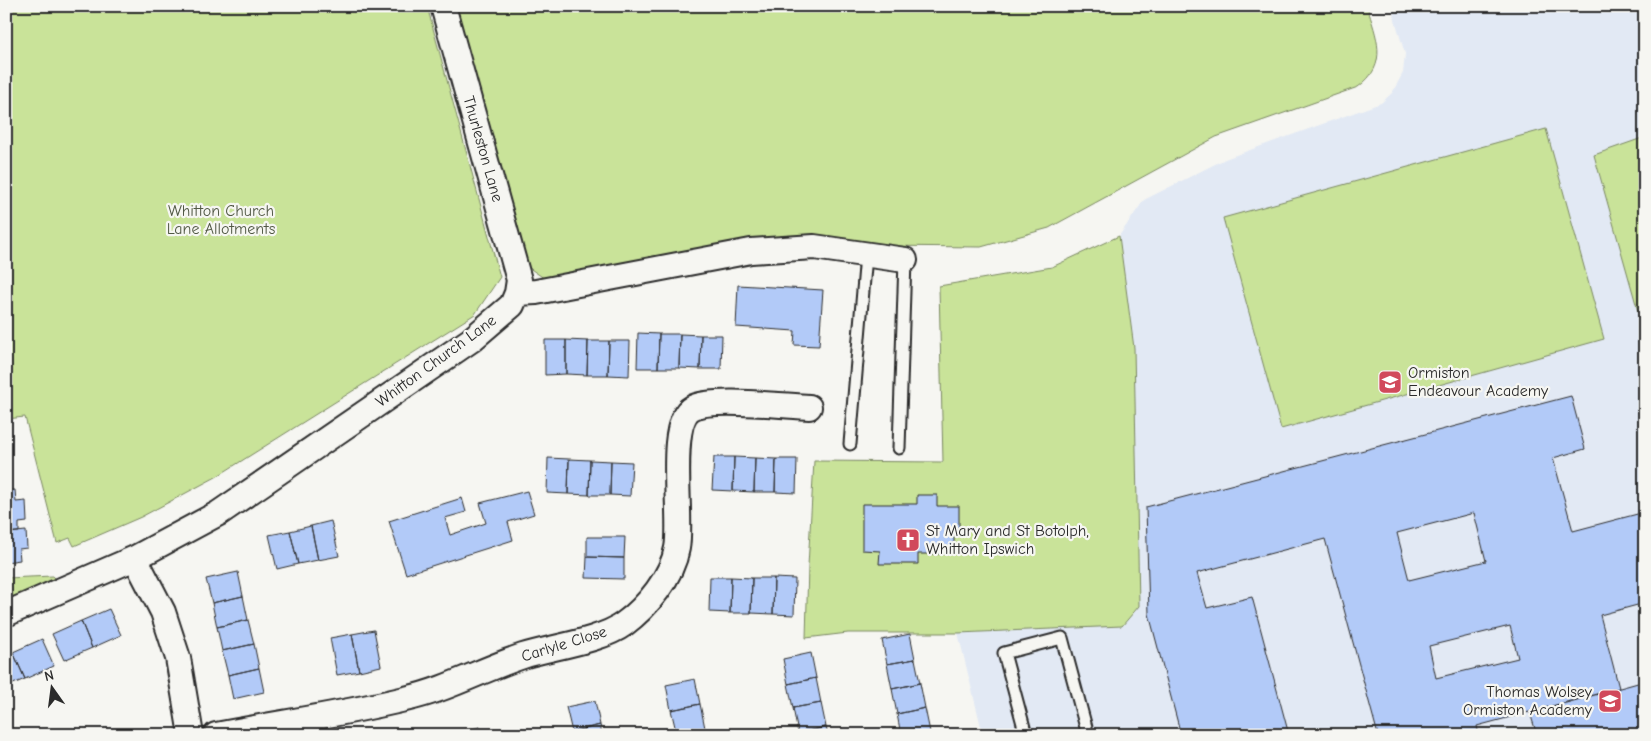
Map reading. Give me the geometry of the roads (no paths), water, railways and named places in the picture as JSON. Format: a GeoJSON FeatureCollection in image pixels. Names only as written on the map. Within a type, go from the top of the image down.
{"type":"FeatureCollection","features":[{"type":"Feature","properties":{"kind":"street","name":"Thurleston Lane"},"geometry":{"type":"LineString","coordinates":[[443,6],[519,280],[518,293]]}},
{"type":"Feature","properties":{"kind":"street"},"geometry":{"type":"LineString","coordinates":[[518,293],[536,292],[751,251],[814,247],[905,260]]}},
{"type":"Feature","properties":{"kind":"street","name":"Whitton Church Lane"},"geometry":{"type":"LineString","coordinates":[[6,614],[135,558],[219,513],[471,340],[512,305],[518,293]]}},
{"type":"Feature","properties":{"kind":"street","name":"Carlyle Close"},"geometry":{"type":"LineString","coordinates":[[216,735],[406,699],[448,687],[524,656],[598,635],[622,626],[641,610],[657,590],[677,550],[680,524],[677,438],[681,421],[690,408],[707,403],[809,408]]}},
{"type":"Feature","properties":{"kind":"street"},"geometry":{"type":"LineString","coordinates":[[135,558],[163,612],[178,658],[191,735]]}},
{"type":"Feature","properties":{"kind":"lane"},"geometry":{"type":"LineString","coordinates":[[850,444],[866,255]]}},
{"type":"Feature","properties":{"kind":"lane"},"geometry":{"type":"LineString","coordinates":[[899,448],[905,260]]}},
{"type":"Feature","properties":{"kind":"lane"},"geometry":{"type":"LineString","coordinates":[[1026,735],[1004,653],[1062,638],[1088,735]]}},
{"type":"Feature","properties":{"kind":"place","name":"Ormiston Endeavour Academy"},"geometry":{"type":"Point","coordinates":[1390,382]}},
{"type":"Feature","properties":{"kind":"place","name":"St Mary and St Botolph, Whitton Ipswich"},"geometry":{"type":"Point","coordinates":[908,540]}},
{"type":"Feature","properties":{"kind":"place","name":"Thomas Wolsey Ormiston Academy"},"geometry":{"type":"Point","coordinates":[1610,701]}},
{"type":"Feature","properties":{"kind":"park label","name":"Whitton Church Lane Allotments"},"geometry":{"type":"Point","coordinates":[221,220]}}]}
